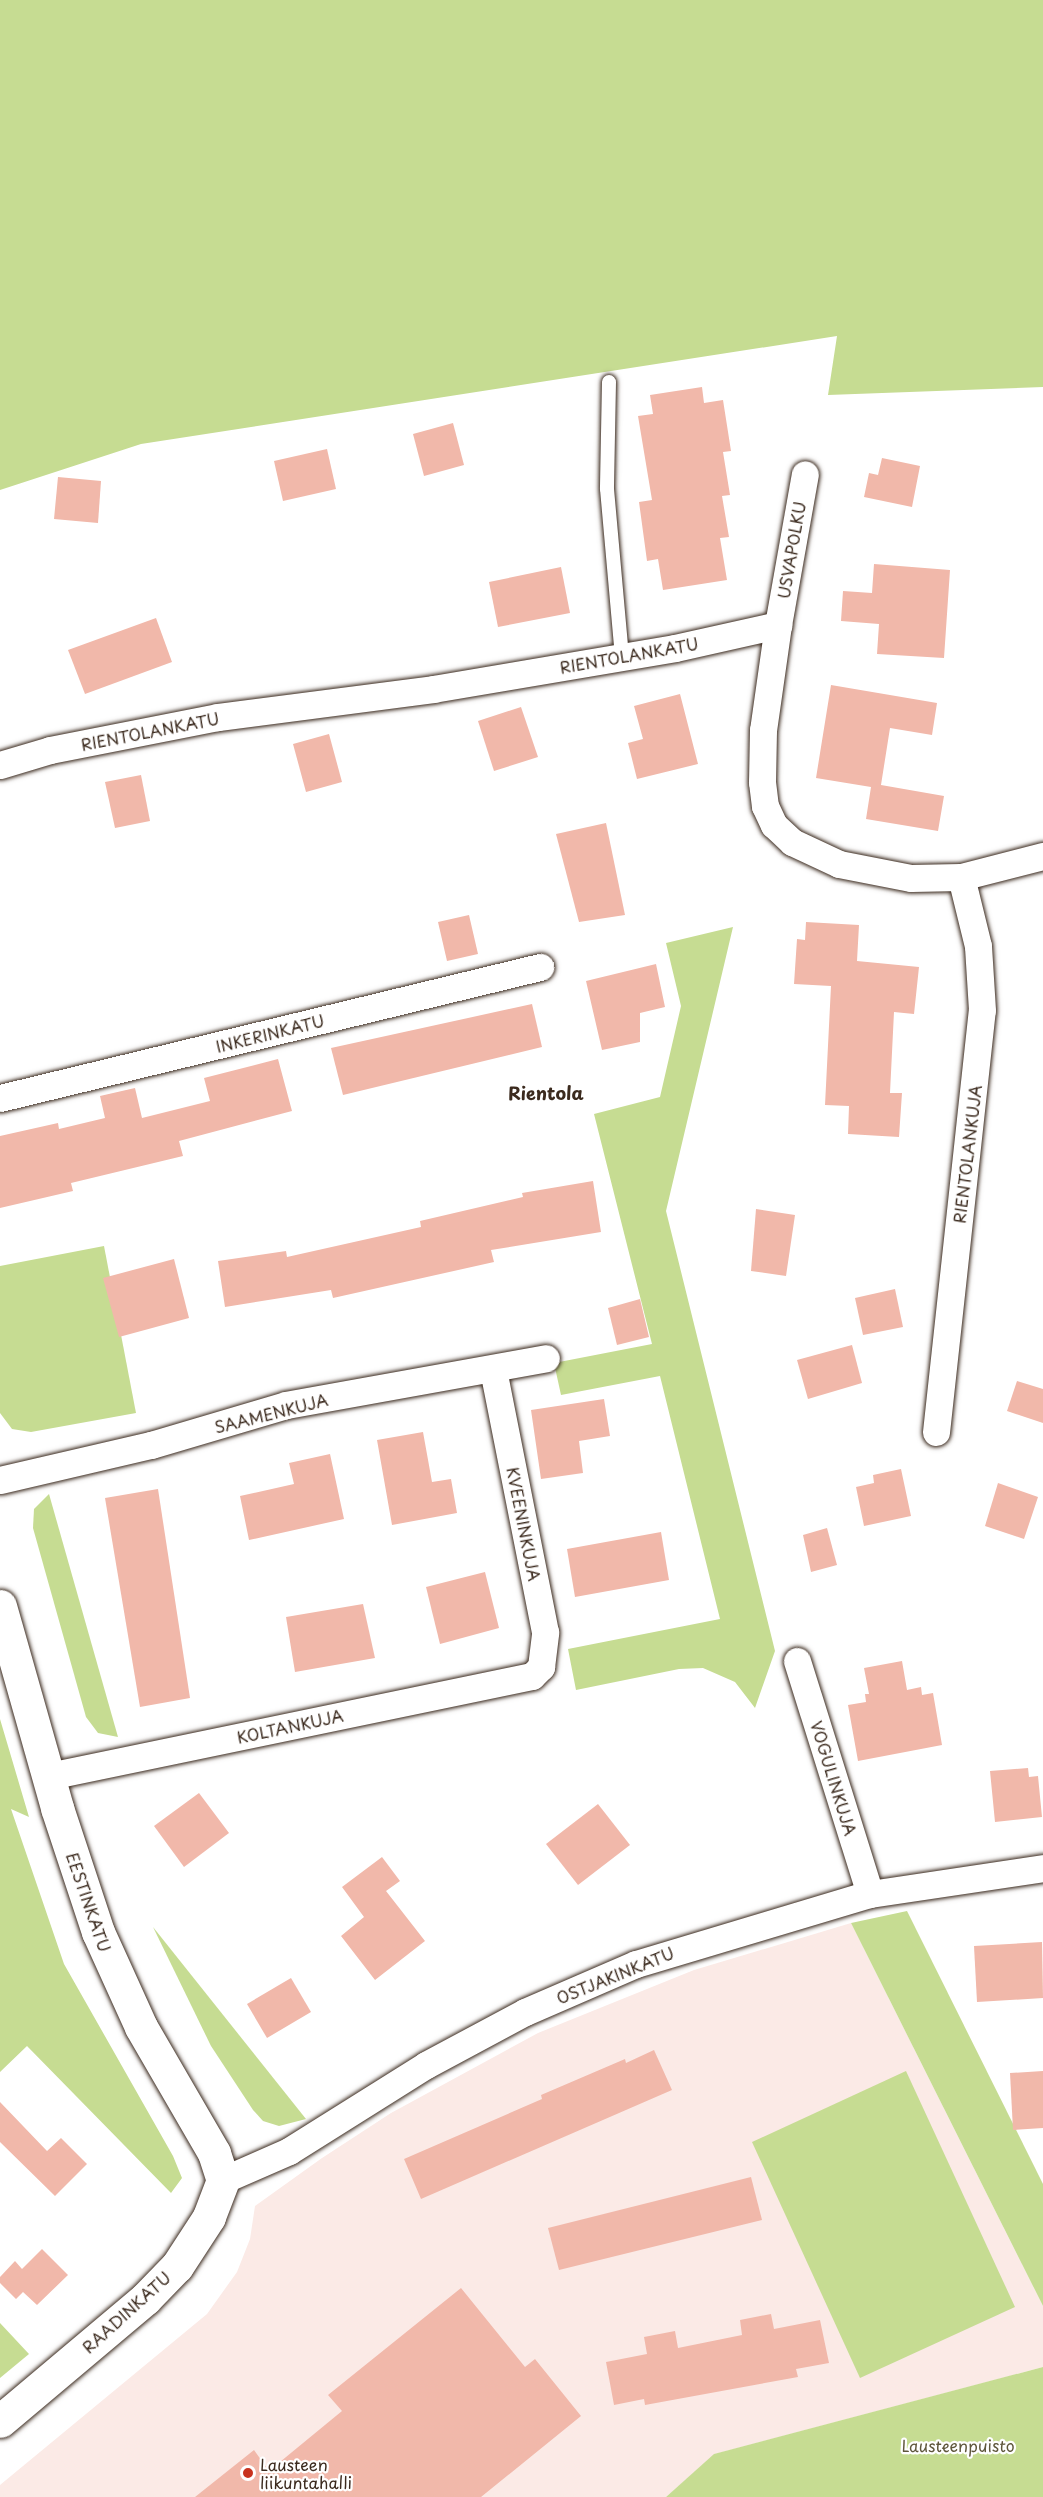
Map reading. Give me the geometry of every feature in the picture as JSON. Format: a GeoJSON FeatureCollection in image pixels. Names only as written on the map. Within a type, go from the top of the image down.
{"type":"FeatureCollection","features":[{"type":"Feature","properties":{"kind":"street","name":"USVAPOLKU"},"geometry":{"type":"LineString","coordinates":[[778,625],[805,474]]}},
{"type":"Feature","properties":{"kind":"street","name":"RIENTOLANKATU"},"geometry":{"type":"LineString","coordinates":[[0,765],[50,750],[218,717],[433,689],[622,656],[778,625]]}},
{"type":"Feature","properties":{"kind":"street"},"geometry":{"type":"LineString","coordinates":[[778,625],[762,759],[765,806],[774,825],[792,842],[815,854],[862,871],[911,878],[961,877],[1043,856]]}},
{"type":"Feature","properties":{"kind":"street","name":"RIENTOLANKUJA"},"geometry":{"type":"LineString","coordinates":[[936,1432],[944,1324],[982,1010],[978,946],[961,877]]}},
{"type":"Feature","properties":{"kind":"street","name":"INKERINKATU"},"geometry":{"type":"LineString","coordinates":[[0,1098],[540,967]]}},
{"type":"Feature","properties":{"kind":"street","name":"SAAMENKUJA"},"geometry":{"type":"LineString","coordinates":[[0,1480],[151,1445],[286,1405],[546,1358]]}},
{"type":"Feature","properties":{"kind":"street","name":"KVEENINKUJA"},"geometry":{"type":"LineString","coordinates":[[493,1369],[545,1632],[542,1667],[532,1676]]}},
{"type":"Feature","properties":{"kind":"street","name":"EESTINKATU"},"geometry":{"type":"LineString","coordinates":[[0,1606],[79,1876],[117,1978],[214,2153],[223,2180]]}},
{"type":"Feature","properties":{"kind":"street","name":"VOGULINKUJA"},"geometry":{"type":"LineString","coordinates":[[797,1661],[870,1894]]}},
{"type":"Feature","properties":{"kind":"street","name":"KOLTANKUJA"},"geometry":{"type":"LineString","coordinates":[[49,1776],[532,1676]]}},
{"type":"Feature","properties":{"kind":"street","name":"OSTJAKINKATU"},"geometry":{"type":"LineString","coordinates":[[223,2180],[289,2151],[426,2065],[525,2012],[636,1964],[695,1944],[870,1894],[1043,1868]]}},
{"type":"Feature","properties":{"kind":"street","name":"RAADINKATU"},"geometry":{"type":"LineString","coordinates":[[0,2421],[145,2299],[177,2266],[209,2217],[223,2180]]}},
{"type":"Feature","properties":{"kind":"lane"},"geometry":{"type":"LineString","coordinates":[[609,382],[607,489],[622,656]]}},
{"type":"Feature","properties":{"kind":"shaded area"},"geometry":{"type":"Polygon","coordinates":[[[851,1923],[1043,2306],[1043,2367],[715,2454],[666,2497],[0,2497],[0,2485],[207,2314],[237,2272],[250,2239],[255,2206],[322,2158],[391,2113],[538,2033],[694,1970],[851,1923]]]}},
{"type":"Feature","properties":{"kind":"green space"},"geometry":{"type":"Polygon","coordinates":[[[0,0],[1043,0],[1043,387],[828,395],[837,336],[141,444],[0,490],[0,0]]]}},
{"type":"Feature","properties":{"kind":"green space"},"geometry":{"type":"Polygon","coordinates":[[[733,927],[666,1211],[775,1651],[755,1708],[735,1682],[703,1668],[679,1669],[576,1690],[568,1649],[720,1619],[660,1376],[561,1395],[554,1363],[652,1344],[594,1114],[660,1097],[681,1006],[666,943],[733,927]]]}},
{"type":"Feature","properties":{"kind":"green space"},"geometry":{"type":"Polygon","coordinates":[[[104,1246],[136,1413],[31,1432],[12,1429],[0,1413],[0,1266],[104,1246]]]}},
{"type":"Feature","properties":{"kind":"green space"},"geometry":{"type":"Polygon","coordinates":[[[49,1494],[118,1737],[98,1733],[86,1717],[33,1528],[34,1509],[49,1494]]]}},
{"type":"Feature","properties":{"kind":"green space"},"geometry":{"type":"Polygon","coordinates":[[[0,1719],[29,1817],[11,1809],[64,1964],[173,2156],[182,2178],[171,2193],[27,2046],[0,2072],[0,1719]]]}},
{"type":"Feature","properties":{"kind":"green space"},"geometry":{"type":"Polygon","coordinates":[[[907,1911],[1043,2184],[1043,2306],[851,1923],[907,1911]]]}},
{"type":"Feature","properties":{"kind":"green space"},"geometry":{"type":"Polygon","coordinates":[[[153,1927],[306,2119],[279,2126],[263,2121],[253,2110],[211,2046],[153,1927]]]}},
{"type":"Feature","properties":{"kind":"green space"},"geometry":{"type":"Polygon","coordinates":[[[906,2071],[1015,2307],[860,2378],[752,2142],[906,2071]]]}},
{"type":"Feature","properties":{"kind":"green space"},"geometry":{"type":"Polygon","coordinates":[[[0,2323],[29,2354],[0,2378],[0,2323]]]}},
{"type":"Feature","properties":{"kind":"green space","name":"Lausteenpuisto"},"geometry":{"type":"Polygon","coordinates":[[[1043,2367],[1043,2497],[666,2497],[714,2454],[1043,2367]]]}},
{"type":"Feature","properties":{"kind":"building"},"geometry":{"type":"Polygon","coordinates":[[[702,387],[704,403],[723,400],[731,451],[723,452],[730,495],[722,496],[729,537],[720,538],[727,580],[663,590],[658,559],[647,561],[639,502],[652,500],[638,416],[653,414],[650,395],[702,387]]]}},
{"type":"Feature","properties":{"kind":"building"},"geometry":{"type":"Polygon","coordinates":[[[453,423],[464,465],[424,476],[413,434],[453,423]]]}},
{"type":"Feature","properties":{"kind":"building"},"geometry":{"type":"Polygon","coordinates":[[[327,449],[336,489],[283,501],[274,461],[327,449]]]}},
{"type":"Feature","properties":{"kind":"building"},"geometry":{"type":"Polygon","coordinates":[[[882,458],[920,466],[912,507],[864,497],[869,473],[878,475],[882,458]]]}},
{"type":"Feature","properties":{"kind":"building"},"geometry":{"type":"Polygon","coordinates":[[[58,477],[101,481],[98,523],[54,519],[58,477]]]}},
{"type":"Feature","properties":{"kind":"building"},"geometry":{"type":"Polygon","coordinates":[[[874,564],[950,570],[944,658],[877,654],[879,624],[841,621],[843,591],[872,593],[874,564]]]}},
{"type":"Feature","properties":{"kind":"building"},"geometry":{"type":"Polygon","coordinates":[[[561,567],[570,613],[498,627],[489,582],[561,567]]]}},
{"type":"Feature","properties":{"kind":"building"},"geometry":{"type":"Polygon","coordinates":[[[156,618],[172,662],[85,694],[68,650],[156,618]]]}},
{"type":"Feature","properties":{"kind":"building"},"geometry":{"type":"Polygon","coordinates":[[[831,685],[937,703],[932,735],[890,728],[881,785],[944,796],[938,831],[866,819],[871,787],[816,778],[831,685]]]}},
{"type":"Feature","properties":{"kind":"building"},"geometry":{"type":"Polygon","coordinates":[[[680,694],[698,764],[637,779],[628,743],[643,739],[634,706],[680,694]]]}},
{"type":"Feature","properties":{"kind":"building"},"geometry":{"type":"Polygon","coordinates":[[[521,707],[538,757],[494,771],[478,721],[521,707]]]}},
{"type":"Feature","properties":{"kind":"building"},"geometry":{"type":"Polygon","coordinates":[[[329,734],[342,782],[306,792],[293,744],[329,734]]]}},
{"type":"Feature","properties":{"kind":"building"},"geometry":{"type":"Polygon","coordinates":[[[141,775],[150,821],[115,828],[105,782],[141,775]]]}},
{"type":"Feature","properties":{"kind":"building"},"geometry":{"type":"Polygon","coordinates":[[[606,823],[625,915],[579,922],[556,834],[606,823]]]}},
{"type":"Feature","properties":{"kind":"building"},"geometry":{"type":"Polygon","coordinates":[[[469,915],[478,954],[447,961],[438,922],[469,915]]]}},
{"type":"Feature","properties":{"kind":"building"},"geometry":{"type":"Polygon","coordinates":[[[806,922],[859,925],[857,961],[919,967],[914,1014],[894,1012],[890,1093],[902,1093],[899,1137],[848,1134],[849,1106],[825,1105],[831,986],[794,984],[797,939],[805,940],[806,922]]]}},
{"type":"Feature","properties":{"kind":"building"},"geometry":{"type":"Polygon","coordinates":[[[656,964],[665,1007],[640,1013],[640,1042],[602,1050],[586,981],[656,964]]]}},
{"type":"Feature","properties":{"kind":"building"},"geometry":{"type":"Polygon","coordinates":[[[532,1004],[542,1047],[343,1095],[331,1048],[532,1004]]]}},
{"type":"Feature","properties":{"kind":"building"},"geometry":{"type":"Polygon","coordinates":[[[278,1059],[292,1111],[179,1141],[183,1156],[71,1183],[73,1191],[0,1208],[0,1136],[58,1123],[59,1129],[105,1118],[100,1096],[135,1088],[142,1118],[210,1101],[204,1078],[278,1059]]]}},
{"type":"Feature","properties":{"kind":"building"},"geometry":{"type":"Polygon","coordinates":[[[593,1181],[601,1232],[491,1250],[494,1262],[333,1298],[331,1290],[225,1307],[218,1261],[286,1251],[287,1257],[421,1227],[420,1221],[523,1197],[522,1193],[593,1181]]]}},
{"type":"Feature","properties":{"kind":"building"},"geometry":{"type":"Polygon","coordinates":[[[756,1209],[795,1215],[786,1276],[751,1271],[756,1209]]]}},
{"type":"Feature","properties":{"kind":"building"},"geometry":{"type":"Polygon","coordinates":[[[174,1259],[189,1318],[119,1337],[103,1278],[174,1259]]]}},
{"type":"Feature","properties":{"kind":"building"},"geometry":{"type":"Polygon","coordinates":[[[895,1289],[903,1327],[863,1335],[855,1298],[895,1289]]]}},
{"type":"Feature","properties":{"kind":"building"},"geometry":{"type":"Polygon","coordinates":[[[640,1299],[649,1337],[617,1345],[608,1308],[640,1299]]]}},
{"type":"Feature","properties":{"kind":"building"},"geometry":{"type":"Polygon","coordinates":[[[852,1345],[862,1383],[808,1399],[797,1360],[852,1345]]]}},
{"type":"Feature","properties":{"kind":"building"},"geometry":{"type":"Polygon","coordinates":[[[1017,1381],[1043,1389],[1043,1423],[1007,1411],[1017,1381]]]}},
{"type":"Feature","properties":{"kind":"building"},"geometry":{"type":"Polygon","coordinates":[[[604,1399],[610,1436],[579,1441],[583,1473],[541,1479],[531,1410],[604,1399]]]}},
{"type":"Feature","properties":{"kind":"building"},"geometry":{"type":"Polygon","coordinates":[[[423,1432],[432,1482],[451,1479],[457,1513],[392,1525],[377,1440],[423,1432]]]}},
{"type":"Feature","properties":{"kind":"building"},"geometry":{"type":"Polygon","coordinates":[[[330,1454],[344,1519],[249,1540],[240,1496],[294,1484],[289,1463],[330,1454]]]}},
{"type":"Feature","properties":{"kind":"building"},"geometry":{"type":"Polygon","coordinates":[[[901,1469],[911,1516],[864,1526],[856,1487],[874,1483],[873,1475],[901,1469]]]}},
{"type":"Feature","properties":{"kind":"building"},"geometry":{"type":"Polygon","coordinates":[[[998,1483],[1038,1497],[1024,1539],[985,1526],[998,1483]]]}},
{"type":"Feature","properties":{"kind":"building"},"geometry":{"type":"Polygon","coordinates":[[[158,1489],[190,1698],[140,1707],[105,1498],[158,1489]]]}},
{"type":"Feature","properties":{"kind":"building"},"geometry":{"type":"Polygon","coordinates":[[[827,1528],[837,1565],[811,1572],[803,1535],[827,1528]]]}},
{"type":"Feature","properties":{"kind":"building"},"geometry":{"type":"Polygon","coordinates":[[[661,1532],[669,1580],[575,1597],[567,1549],[661,1532]]]}},
{"type":"Feature","properties":{"kind":"building"},"geometry":{"type":"Polygon","coordinates":[[[485,1572],[499,1628],[440,1644],[426,1587],[485,1572]]]}},
{"type":"Feature","properties":{"kind":"building"},"geometry":{"type":"Polygon","coordinates":[[[363,1604],[375,1658],[295,1672],[286,1617],[363,1604]]]}},
{"type":"Feature","properties":{"kind":"building"},"geometry":{"type":"Polygon","coordinates":[[[902,1661],[907,1690],[921,1687],[922,1695],[933,1693],[942,1745],[858,1761],[848,1705],[866,1702],[865,1694],[869,1694],[864,1668],[902,1661]]]}},
{"type":"Feature","properties":{"kind":"building"},"geometry":{"type":"Polygon","coordinates":[[[1028,1768],[1029,1777],[1038,1776],[1042,1817],[995,1822],[990,1771],[1028,1768]]]}},
{"type":"Feature","properties":{"kind":"building"},"geometry":{"type":"Polygon","coordinates":[[[199,1793],[229,1833],[184,1867],[154,1826],[199,1793]]]}},
{"type":"Feature","properties":{"kind":"building"},"geometry":{"type":"Polygon","coordinates":[[[598,1804],[630,1845],[578,1885],[546,1844],[598,1804]]]}},
{"type":"Feature","properties":{"kind":"building"},"geometry":{"type":"Polygon","coordinates":[[[382,1857],[400,1881],[386,1891],[425,1941],[375,1980],[341,1936],[364,1917],[342,1887],[382,1857]]]}},
{"type":"Feature","properties":{"kind":"building"},"geometry":{"type":"Polygon","coordinates":[[[1042,1942],[1043,1998],[977,2002],[974,1946],[1042,1942]]]}},
{"type":"Feature","properties":{"kind":"building"},"geometry":{"type":"Polygon","coordinates":[[[291,1978],[311,2012],[267,2038],[247,2004],[291,1978]]]}},
{"type":"Feature","properties":{"kind":"building"},"geometry":{"type":"Polygon","coordinates":[[[654,2050],[672,2090],[421,2199],[404,2159],[542,2099],[541,2095],[625,2059],[626,2063],[654,2050]]]}},
{"type":"Feature","properties":{"kind":"building"},"geometry":{"type":"Polygon","coordinates":[[[1043,2071],[1043,2128],[1013,2130],[1010,2073],[1043,2071]]]}},
{"type":"Feature","properties":{"kind":"building"},"geometry":{"type":"Polygon","coordinates":[[[0,2102],[47,2151],[61,2138],[87,2164],[55,2196],[0,2142],[0,2102]]]}},
{"type":"Feature","properties":{"kind":"building"},"geometry":{"type":"Polygon","coordinates":[[[751,2177],[762,2220],[559,2270],[548,2228],[751,2177]]]}},
{"type":"Feature","properties":{"kind":"building"},"geometry":{"type":"Polygon","coordinates":[[[42,2249],[68,2275],[37,2305],[23,2292],[16,2299],[0,2283],[0,2277],[15,2261],[22,2269],[42,2249]]]}},
{"type":"Feature","properties":{"kind":"building"},"geometry":{"type":"Polygon","coordinates":[[[461,2288],[525,2367],[535,2359],[581,2416],[481,2497],[195,2497],[254,2450],[269,2471],[342,2411],[328,2395],[461,2288]]]}},
{"type":"Feature","properties":{"kind":"building"},"geometry":{"type":"Polygon","coordinates":[[[771,2314],[774,2329],[820,2320],[829,2363],[796,2369],[798,2377],[645,2405],[644,2399],[614,2405],[606,2362],[647,2354],[644,2337],[675,2331],[678,2348],[742,2335],[740,2320],[771,2314]]]}},
{"type":"Feature","properties":{"kind":"place","name":"Lausteen liikuntahalli"},"geometry":{"type":"Point","coordinates":[248,2473]}},
{"type":"Feature","properties":{"kind":"district","name":"Rientola"},"geometry":{"type":"Point","coordinates":[546,1093]}}]}
